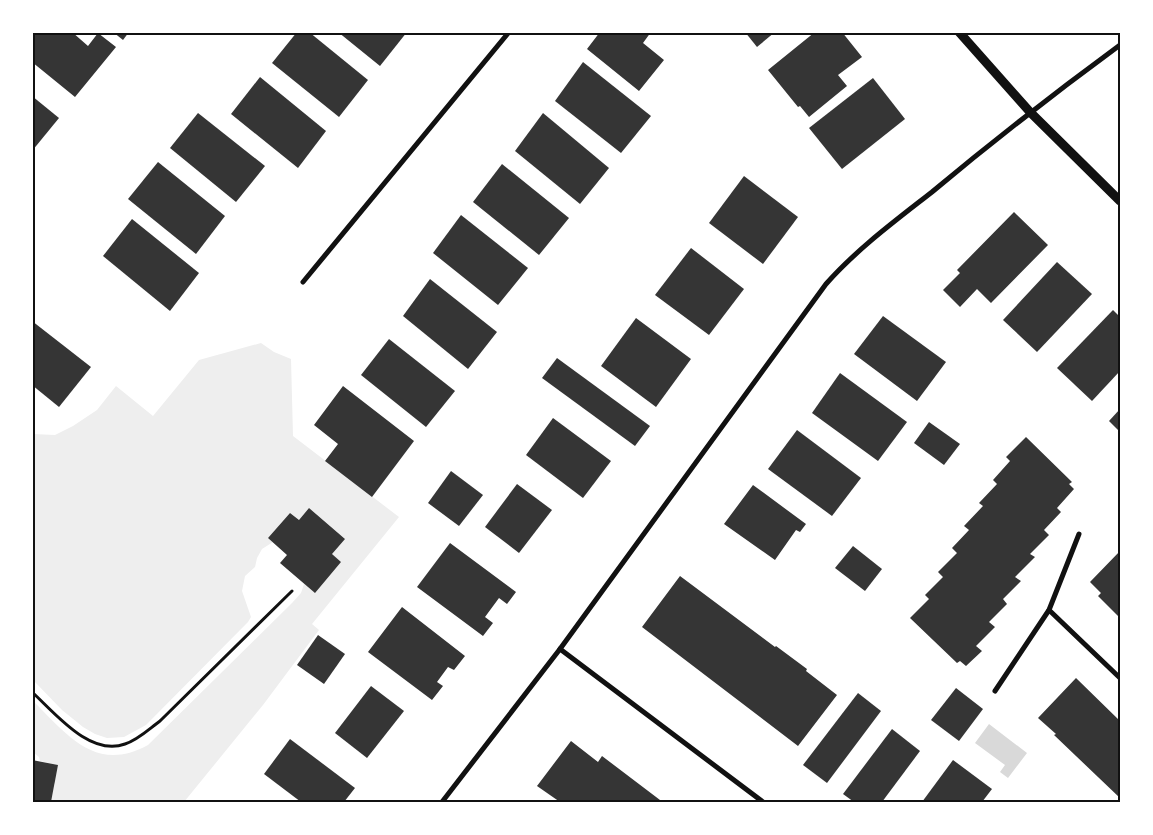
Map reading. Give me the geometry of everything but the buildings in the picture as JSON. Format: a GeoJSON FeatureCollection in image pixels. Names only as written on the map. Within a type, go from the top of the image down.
{"type":"FeatureCollection","features":[{"type":"Feature","properties":{"kind":"street"},"geometry":{"type":"LineString","coordinates":[[303,282],[509,32]]}},
{"type":"Feature","properties":{"kind":"street"},"geometry":{"type":"LineString","coordinates":[[959,32],[1030,112],[1120,201]]}},
{"type":"Feature","properties":{"kind":"street"},"geometry":{"type":"LineString","coordinates":[[442,802],[560,649],[826,284],[847,260],[1030,112],[1120,45]]}},
{"type":"Feature","properties":{"kind":"street"},"geometry":{"type":"LineString","coordinates":[[995,691],[1049,610],[1079,534]]}},
{"type":"Feature","properties":{"kind":"street"},"geometry":{"type":"LineString","coordinates":[[1049,610],[1120,678]]}},
{"type":"Feature","properties":{"kind":"street"},"geometry":{"type":"LineString","coordinates":[[560,649],[763,802]]}},
{"type":"Feature","properties":{"kind":"path"},"geometry":{"type":"LineString","coordinates":[[32,692],[67,725],[86,738],[107,746],[124,745],[141,736],[160,721],[292,591]]}},
{"type":"Feature","properties":{"kind":"shaded area"},"geometry":{"type":"Polygon","coordinates":[[[261,343],[274,352],[291,359],[293,436],[399,517],[312,624],[319,630],[263,705],[184,802],[51,802],[58,765],[40,761],[39,757],[33,752],[32,700],[70,737],[83,746],[97,752],[112,755],[129,753],[148,745],[292,603],[301,593],[304,584],[314,592],[341,562],[332,554],[344,538],[309,508],[299,520],[290,513],[268,538],[273,542],[262,549],[255,567],[245,576],[242,591],[251,617],[248,622],[146,725],[124,737],[107,738],[95,734],[62,710],[33,680],[33,434],[55,435],[73,426],[97,410],[116,386],[153,416],[199,360],[261,343]]]}},
{"type":"Feature","properties":{"kind":"shaded area"},"geometry":{"type":"Polygon","coordinates":[[[989,724],[1027,753],[1008,778],[1000,772],[1005,765],[975,743],[989,724]]]}}]}
